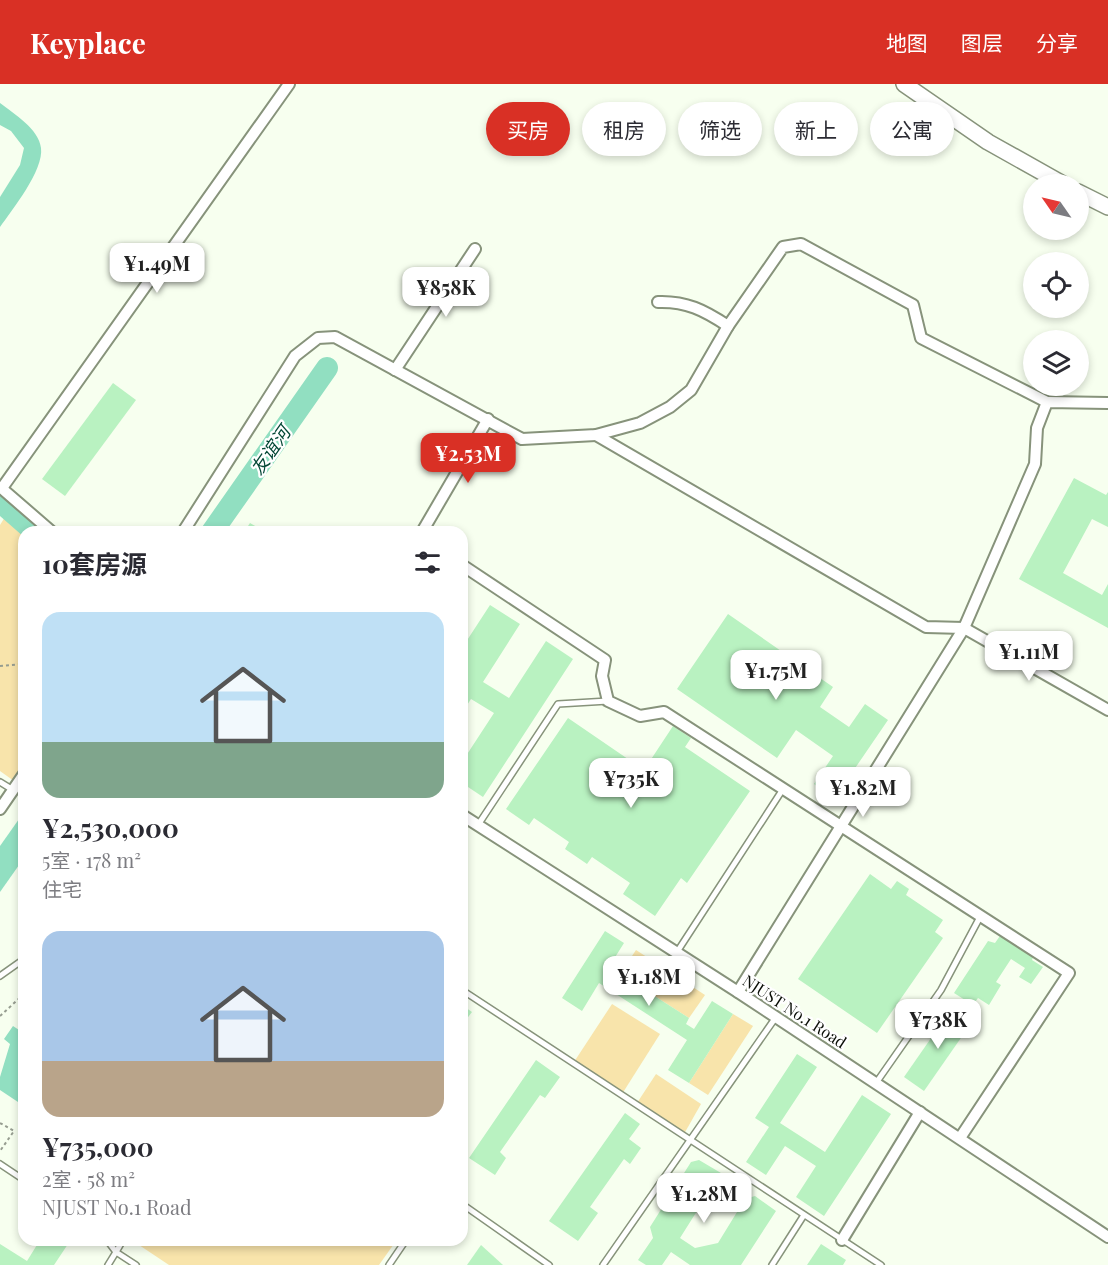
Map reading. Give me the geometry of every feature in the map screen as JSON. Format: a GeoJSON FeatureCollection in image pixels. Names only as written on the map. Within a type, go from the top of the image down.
{"type":"FeatureCollection","features":[{"type":"Feature","properties":{"kind":"street"},"geometry":{"type":"LineString","coordinates":[[45,526],[1,487],[289,84]]}},
{"type":"Feature","properties":{"kind":"street"},"geometry":{"type":"LineString","coordinates":[[904,84],[988,142],[1045,174]]}},
{"type":"Feature","properties":{"kind":"street"},"geometry":{"type":"LineString","coordinates":[[1089,198],[1108,207]]}},
{"type":"Feature","properties":{"kind":"street"},"geometry":{"type":"LineString","coordinates":[[187,526],[295,356],[318,338],[335,337],[522,439],[596,435],[640,423],[670,407],[691,390],[728,326],[783,247],[801,244],[913,305],[921,338],[1047,402],[1108,403]]}},
{"type":"Feature","properties":{"kind":"street"},"geometry":{"type":"LineString","coordinates":[[394,370],[475,249]]}},
{"type":"Feature","properties":{"kind":"street"},"geometry":{"type":"LineString","coordinates":[[658,302],[678,301],[703,309],[728,326]]}},
{"type":"Feature","properties":{"kind":"street"},"geometry":{"type":"LineString","coordinates":[[738,992],[964,628],[1035,464],[1037,428],[1047,402]]}},
{"type":"Feature","properties":{"kind":"street"},"geometry":{"type":"LineString","coordinates":[[426,526],[488,419]]}},
{"type":"Feature","properties":{"kind":"street"},"geometry":{"type":"LineString","coordinates":[[596,435],[926,627],[964,628],[1108,710]]}},
{"type":"Feature","properties":{"kind":"street"},"geometry":{"type":"LineString","coordinates":[[468,569],[605,660],[602,676],[608,701],[640,716],[664,712],[1069,973],[960,1138]]}},
{"type":"Feature","properties":{"kind":"street"},"geometry":{"type":"LineString","coordinates":[[0,810],[18,783]]}},
{"type":"Feature","properties":{"kind":"street","name":"NJUST No.1 Road"},"geometry":{"type":"LineString","coordinates":[[468,819],[677,952],[1108,1237]]}},
{"type":"Feature","properties":{"kind":"street"},"geometry":{"type":"LineString","coordinates":[[842,1240],[920,1112]]}},
{"type":"Feature","properties":{"kind":"lane"},"geometry":{"type":"LineString","coordinates":[[478,825],[558,704],[608,701]]}},
{"type":"Feature","properties":{"kind":"lane"},"geometry":{"type":"LineString","coordinates":[[0,782],[13,790]]}},
{"type":"Feature","properties":{"kind":"lane"},"geometry":{"type":"LineString","coordinates":[[677,952],[783,789]]}},
{"type":"Feature","properties":{"kind":"lane"},"geometry":{"type":"LineString","coordinates":[[876,1083],[940,990],[980,915]]}},
{"type":"Feature","properties":{"kind":"lane"},"geometry":{"type":"LineString","coordinates":[[0,976],[18,962]]}},
{"type":"Feature","properties":{"kind":"lane"},"geometry":{"type":"LineString","coordinates":[[468,994],[881,1265]]}},
{"type":"Feature","properties":{"kind":"lane"},"geometry":{"type":"LineString","coordinates":[[603,1265],[776,1017]]}},
{"type":"Feature","properties":{"kind":"lane"},"geometry":{"type":"LineString","coordinates":[[0,1164],[18,1176]]}},
{"type":"Feature","properties":{"kind":"lane"},"geometry":{"type":"LineString","coordinates":[[468,1208],[549,1265]]}},
{"type":"Feature","properties":{"kind":"lane"},"geometry":{"type":"LineString","coordinates":[[772,1265],[804,1215]]}},
{"type":"Feature","properties":{"kind":"lane"},"geometry":{"type":"LineString","coordinates":[[112,1246],[116,1252],[136,1265]]}},
{"type":"Feature","properties":{"kind":"lane"},"geometry":{"type":"LineString","coordinates":[[108,1265],[120,1246]]}},
{"type":"Feature","properties":{"kind":"lane"},"geometry":{"type":"LineString","coordinates":[[389,1265],[402,1246]]}},
{"type":"Feature","properties":{"kind":"path"},"geometry":{"type":"LineString","coordinates":[[0,666],[18,664]]}},
{"type":"Feature","properties":{"kind":"path"},"geometry":{"type":"LineString","coordinates":[[0,1016],[18,999]]}},
{"type":"Feature","properties":{"kind":"path"},"geometry":{"type":"LineString","coordinates":[[0,1007],[4,1010]]}},
{"type":"Feature","properties":{"kind":"path"},"geometry":{"type":"LineString","coordinates":[[0,1123],[14,1131],[0,1151]]}},
{"type":"Feature","properties":{"kind":"shaded area"},"geometry":{"type":"Polygon","coordinates":[[[0,103],[36,134],[41,148],[41,157],[33,178],[0,227],[0,197],[20,165],[24,148],[11,131],[0,125],[0,103]]]}},
{"type":"Feature","properties":{"kind":"shaded area"},"geometry":{"type":"Polygon","coordinates":[[[0,493],[38,526],[18,526],[18,532],[0,516],[0,493]]]}},
{"type":"Feature","properties":{"kind":"shaded area"},"geometry":{"type":"Polygon","coordinates":[[[5,517],[18,529],[18,775],[14,781],[0,771],[0,525],[5,517]]]}},
{"type":"Feature","properties":{"kind":"shaded area"},"geometry":{"type":"Polygon","coordinates":[[[18,820],[18,866],[0,892],[0,846],[18,820]]]}},
{"type":"Feature","properties":{"kind":"shaded area"},"geometry":{"type":"Polygon","coordinates":[[[636,950],[705,995],[689,1018],[620,974],[636,950]]]}},
{"type":"Feature","properties":{"kind":"shaded area"},"geometry":{"type":"Polygon","coordinates":[[[612,1004],[660,1034],[622,1094],[574,1062],[612,1004]]]}},
{"type":"Feature","properties":{"kind":"shaded area"},"geometry":{"type":"Polygon","coordinates":[[[733,1014],[753,1026],[708,1095],[689,1083],[733,1014]]]}},
{"type":"Feature","properties":{"kind":"shaded area"},"geometry":{"type":"Polygon","coordinates":[[[13,1026],[18,1029],[18,1102],[0,1090],[0,1077],[10,1044],[4,1039],[13,1026]]]}},
{"type":"Feature","properties":{"kind":"shaded area"},"geometry":{"type":"Polygon","coordinates":[[[656,1074],[701,1104],[684,1134],[637,1103],[656,1074]]]}},
{"type":"Feature","properties":{"kind":"shaded area"},"geometry":{"type":"Polygon","coordinates":[[[140,1246],[392,1246],[379,1265],[169,1265],[140,1246]]]}},
{"type":"Feature","properties":{"kind":"building"},"geometry":{"type":"Polygon","coordinates":[[[113,383],[136,400],[65,496],[42,479],[113,383]]]}},
{"type":"Feature","properties":{"kind":"building"},"geometry":{"type":"Polygon","coordinates":[[[1074,478],[1106,495],[1108,492],[1108,527],[1092,519],[1063,573],[1102,595],[1108,584],[1108,628],[1019,579],[1074,478]]]}},
{"type":"Feature","properties":{"kind":"building"},"geometry":{"type":"Polygon","coordinates":[[[490,605],[520,624],[483,682],[509,698],[546,641],[573,659],[483,797],[468,787],[468,753],[494,713],[471,699],[468,704],[468,639],[490,605]]]}},
{"type":"Feature","properties":{"kind":"building"},"geometry":{"type":"Polygon","coordinates":[[[728,614],[833,687],[820,707],[849,727],[865,704],[888,720],[834,799],[814,784],[833,756],[796,730],[777,758],[677,689],[728,614]]]}},
{"type":"Feature","properties":{"kind":"building"},"geometry":{"type":"Polygon","coordinates":[[[568,718],[644,770],[673,726],[691,738],[685,747],[750,791],[687,883],[681,878],[655,916],[623,894],[630,883],[592,857],[587,864],[565,849],[569,842],[534,818],[529,825],[506,809],[568,718]]]}},
{"type":"Feature","properties":{"kind":"building"},"geometry":{"type":"Polygon","coordinates":[[[870,874],[891,889],[897,881],[909,889],[906,895],[943,920],[935,932],[943,938],[877,1033],[798,979],[870,874]]]}},
{"type":"Feature","properties":{"kind":"building"},"geometry":{"type":"Polygon","coordinates":[[[605,931],[624,943],[607,970],[619,977],[620,974],[689,1018],[686,1024],[694,1029],[712,1001],[733,1014],[689,1083],[668,1070],[687,1040],[599,983],[582,1011],[562,998],[605,931]]]}},
{"type":"Feature","properties":{"kind":"building"},"geometry":{"type":"Polygon","coordinates":[[[1002,933],[1034,955],[1032,960],[1043,967],[1031,984],[1019,977],[1025,968],[1011,959],[996,982],[1001,985],[989,1005],[978,998],[973,1005],[954,993],[988,941],[995,943],[1002,933]]]}},
{"type":"Feature","properties":{"kind":"building"},"geometry":{"type":"Polygon","coordinates":[[[952,1008],[972,1022],[924,1091],[904,1077],[952,1008]]]}},
{"type":"Feature","properties":{"kind":"building"},"geometry":{"type":"Polygon","coordinates":[[[797,1054],[817,1067],[780,1123],[825,1152],[862,1095],[891,1114],[824,1216],[796,1197],[816,1166],[785,1146],[766,1175],[746,1162],[769,1127],[755,1118],[797,1054]]]}},
{"type":"Feature","properties":{"kind":"building"},"geometry":{"type":"Polygon","coordinates":[[[536,1060],[560,1077],[545,1098],[540,1095],[500,1152],[506,1158],[495,1175],[469,1158],[536,1060]]]}},
{"type":"Feature","properties":{"kind":"building"},"geometry":{"type":"Polygon","coordinates":[[[625,1113],[640,1124],[629,1139],[641,1148],[630,1164],[624,1159],[590,1207],[598,1213],[578,1241],[549,1221],[625,1113]]]}},
{"type":"Feature","properties":{"kind":"building"},"geometry":{"type":"Polygon","coordinates":[[[699,1160],[721,1173],[680,1238],[695,1248],[718,1243],[745,1199],[755,1196],[776,1211],[741,1265],[690,1265],[671,1252],[662,1265],[646,1265],[638,1260],[653,1238],[650,1227],[691,1162],[699,1160]]]}},
{"type":"Feature","properties":{"kind":"building"},"geometry":{"type":"Polygon","coordinates":[[[0,1244],[27,1261],[36,1246],[67,1246],[54,1265],[0,1265],[0,1244]]]}},
{"type":"Feature","properties":{"kind":"building"},"geometry":{"type":"Polygon","coordinates":[[[821,1244],[846,1260],[843,1265],[807,1265],[821,1244]]]}},
{"type":"Feature","properties":{"kind":"building"},"geometry":{"type":"Polygon","coordinates":[[[481,1245],[503,1265],[467,1265],[481,1245]]]}},
{"type":"Feature","properties":{"kind":"waterway","name":"友谊河"},"geometry":{"type":"LineString","coordinates":[[216,526],[327,368]]}}]}
